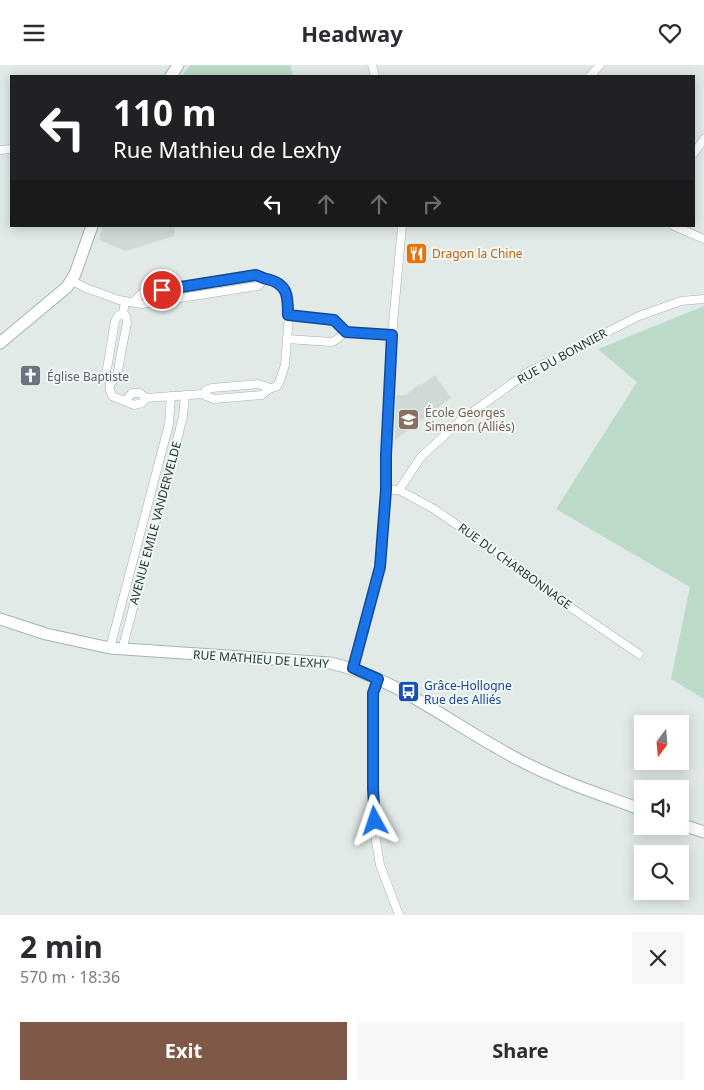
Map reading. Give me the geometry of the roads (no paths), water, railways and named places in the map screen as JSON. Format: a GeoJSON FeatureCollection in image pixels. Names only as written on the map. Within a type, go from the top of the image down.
{"type":"FeatureCollection","features":[{"type":"Feature","properties":{"kind":"main road"},"geometry":{"type":"LineString","coordinates":[[0,343],[72,281],[92,227]]}},
{"type":"Feature","properties":{"kind":"main road","name":"RUE MATHIEU DE LEXHY"},"geometry":{"type":"LineString","coordinates":[[0,619],[46,634],[110,649],[330,663],[353,668],[378,679],[457,723],[494,747],[547,773],[634,806]]}},
{"type":"Feature","properties":{"kind":"main road"},"geometry":{"type":"LineString","coordinates":[[689,827],[704,832]]}},
{"type":"Feature","properties":{"kind":"street"},"geometry":{"type":"LineString","coordinates":[[591,75],[600,65]]}},
{"type":"Feature","properties":{"kind":"street"},"geometry":{"type":"LineString","coordinates":[[695,152],[704,139]]}},
{"type":"Feature","properties":{"kind":"street"},"geometry":{"type":"LineString","coordinates":[[353,668],[380,567],[386,490],[392,335],[402,227]]}},
{"type":"Feature","properties":{"kind":"street"},"geometry":{"type":"LineString","coordinates":[[676,227],[704,239]]}},
{"type":"Feature","properties":{"kind":"street"},"geometry":{"type":"LineString","coordinates":[[123,313],[115,321],[106,375],[112,396],[116,399],[126,400],[130,404],[139,405],[146,398],[204,394],[214,399],[262,395],[277,385],[283,373],[287,339],[288,304],[284,287],[273,280],[256,275],[162,290],[141,295],[134,302]]}},
{"type":"Feature","properties":{"kind":"street"},"geometry":{"type":"LineString","coordinates":[[72,281],[86,288],[125,301],[147,305],[258,286],[265,279]]}},
{"type":"Feature","properties":{"kind":"street","name":"RUE DU BONNIER"},"geometry":{"type":"LineString","coordinates":[[399,490],[421,457],[460,421],[528,373],[639,316],[681,301],[704,299]]}},
{"type":"Feature","properties":{"kind":"street"},"geometry":{"type":"LineString","coordinates":[[110,384],[117,377],[122,353],[127,319],[123,313],[125,301]]}},
{"type":"Feature","properties":{"kind":"street"},"geometry":{"type":"LineString","coordinates":[[288,315],[334,320],[346,332],[392,335]]}},
{"type":"Feature","properties":{"kind":"street"},"geometry":{"type":"LineString","coordinates":[[287,339],[332,342],[336,341],[346,332]]}},
{"type":"Feature","properties":{"kind":"street","name":"AVENUE EMILE VANDERVELDE"},"geometry":{"type":"LineString","coordinates":[[122,649],[183,417],[185,395]]}},
{"type":"Feature","properties":{"kind":"street","name":"AVENUE EMILE VANDERVELDE"},"geometry":{"type":"LineString","coordinates":[[110,649],[169,424],[171,396]]}},
{"type":"Feature","properties":{"kind":"street","name":"RUE DU CHARBONNAGE"},"geometry":{"type":"LineString","coordinates":[[386,490],[399,490],[434,509],[639,654]]}},
{"type":"Feature","properties":{"kind":"street"},"geometry":{"type":"LineString","coordinates":[[378,679],[373,693],[373,789],[376,841],[380,865],[399,915]]}},
{"type":"Feature","properties":{"kind":"place","name":"Dragon la Chine"},"geometry":{"type":"Point","coordinates":[416,253]}},
{"type":"Feature","properties":{"kind":"place","name":"Église Baptiste"},"geometry":{"type":"Point","coordinates":[31,376]}},
{"type":"Feature","properties":{"kind":"place","name":"École Georges Simenon (Alliés)"},"geometry":{"type":"Point","coordinates":[409,419]}},
{"type":"Feature","properties":{"kind":"place","name":"Grâce-Hollogne Rue des Alliés"},"geometry":{"type":"Point","coordinates":[408,692]}}]}
